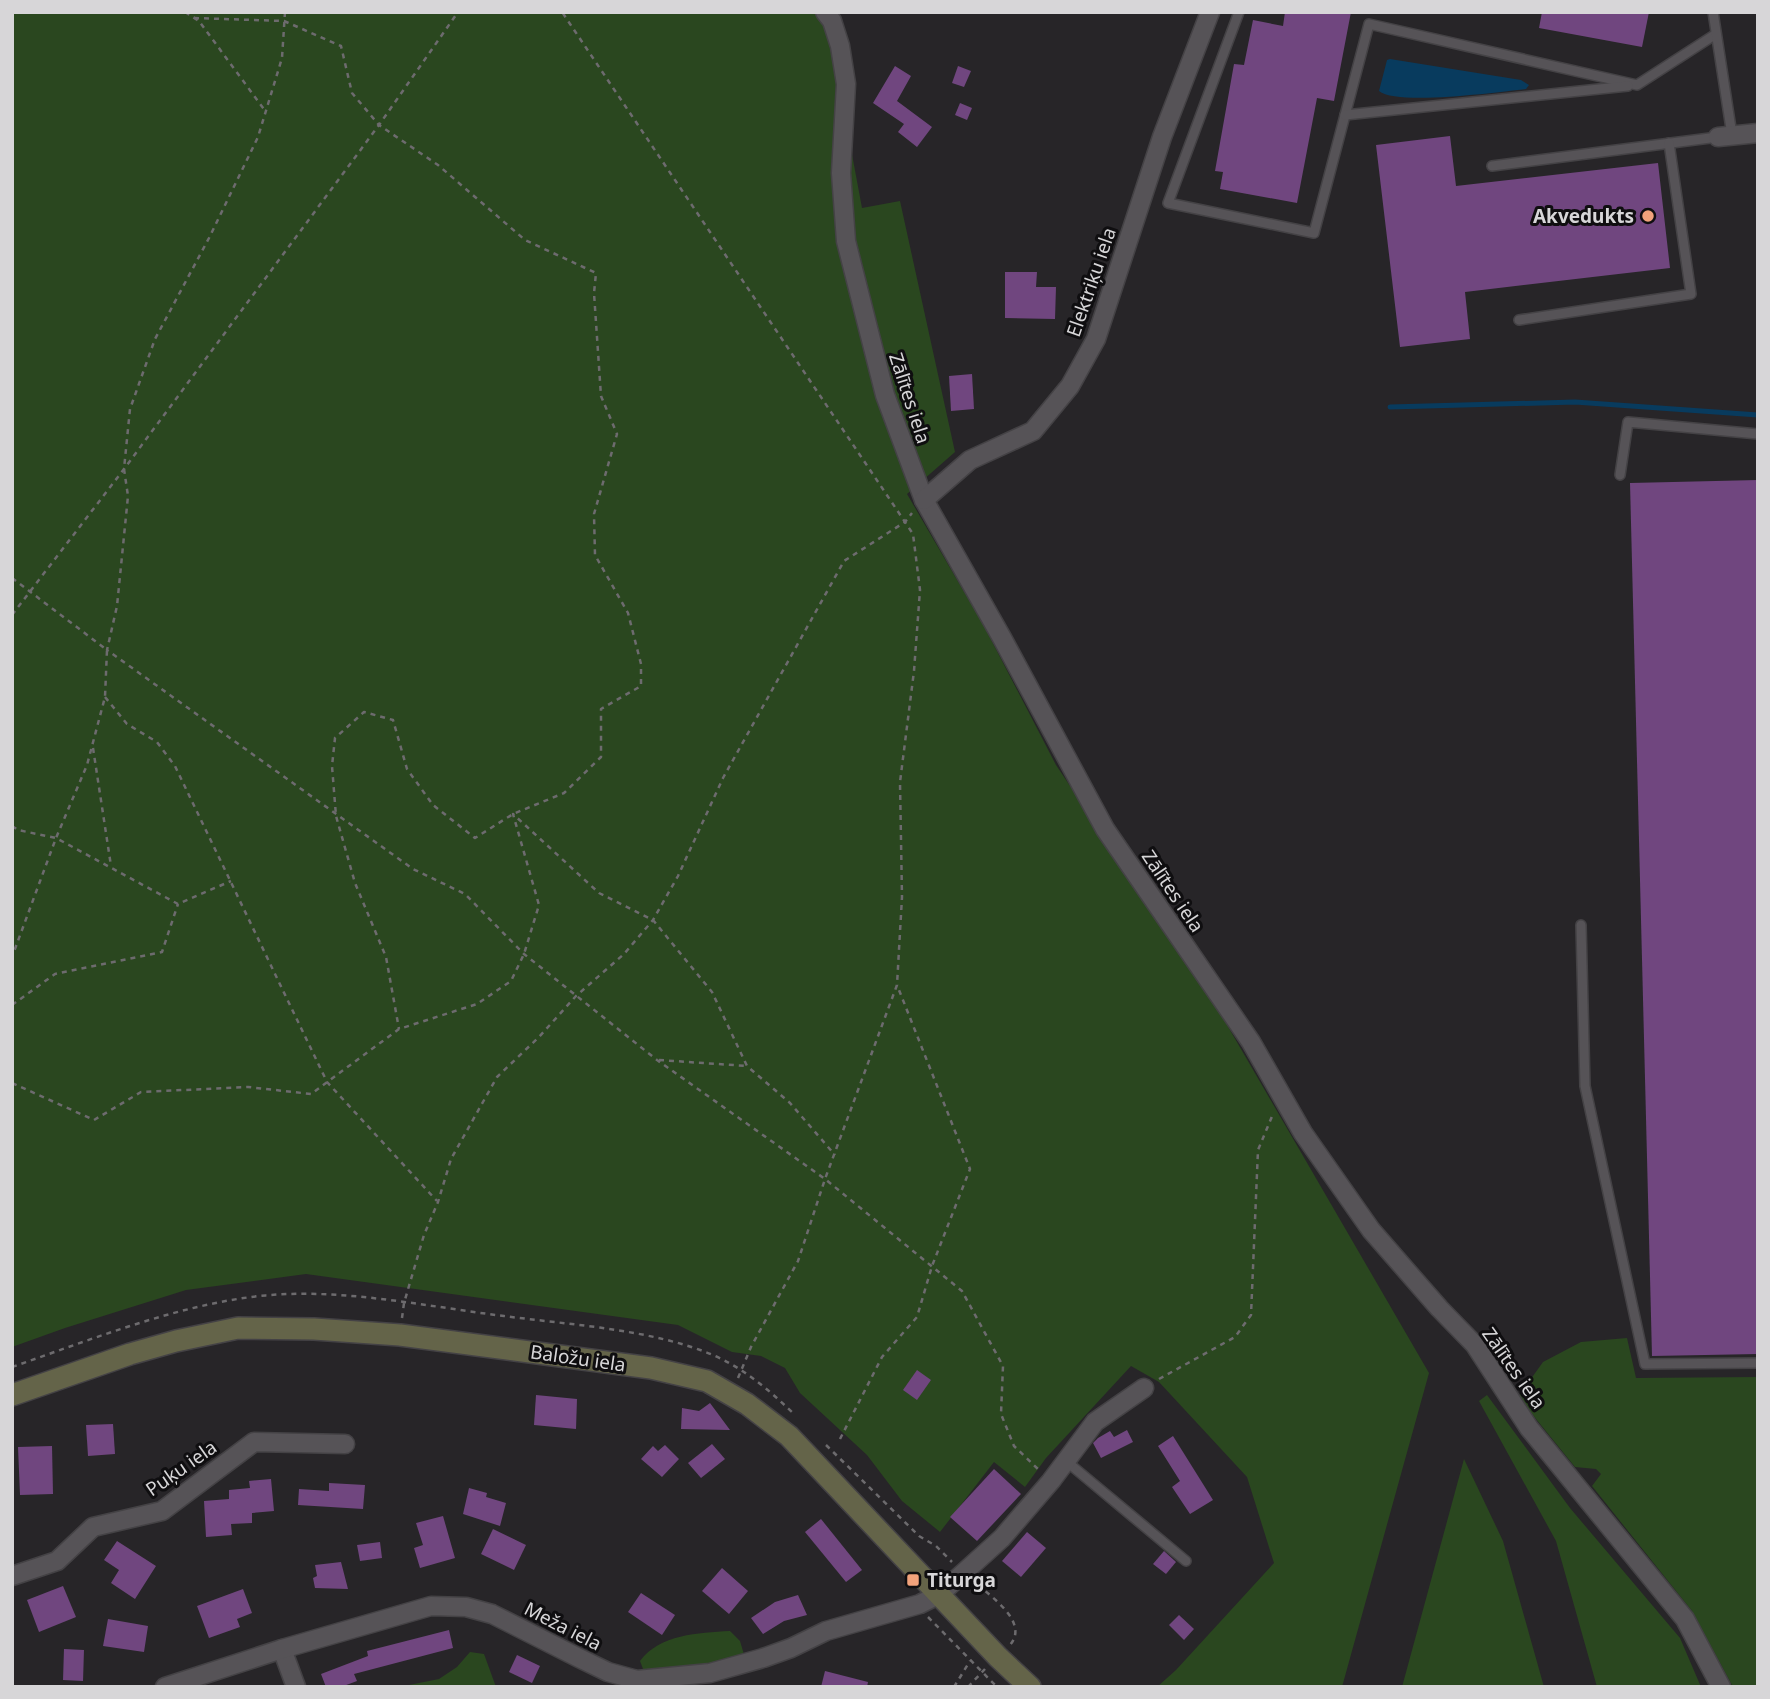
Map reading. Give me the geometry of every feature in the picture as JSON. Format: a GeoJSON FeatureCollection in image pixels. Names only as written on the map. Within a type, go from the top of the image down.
{"type":"FeatureCollection","features":[{"type":"Feature","properties":{"kind":"main road","name":"Baložu iela"},"geometry":{"type":"LineString","coordinates":[[12,1395],[130,1354],[238,1328],[314,1329],[400,1335],[651,1368],[707,1381],[747,1404],[789,1436],[998,1657],[1030,1687]]}},
{"type":"Feature","properties":{"kind":"street","name":"Zālītes iela"},"geometry":{"type":"LineString","coordinates":[[825,12],[832,21],[840,46],[846,84],[841,173],[846,241],[885,396],[924,500],[1105,829],[1251,1042],[1303,1133],[1371,1230],[1475,1345],[1529,1428],[1685,1619],[1721,1687]]}},
{"type":"Feature","properties":{"kind":"street","name":"Elektriķu iela"},"geometry":{"type":"LineString","coordinates":[[924,500],[970,460],[1033,430],[1070,386],[1096,339],[1162,137],[1210,12]]}},
{"type":"Feature","properties":{"kind":"street"},"geometry":{"type":"LineString","coordinates":[[1725,136],[1758,133]]}},
{"type":"Feature","properties":{"kind":"street","name":"Meža iela"},"geometry":{"type":"LineString","coordinates":[[165,1687],[282,1649],[431,1606],[450,1605],[492,1614],[608,1672],[637,1680],[710,1673],[791,1648],[826,1632],[920,1604],[940,1594],[1002,1538],[1095,1422],[1144,1388]]}},
{"type":"Feature","properties":{"kind":"street","name":"Puķu iela"},"geometry":{"type":"LineString","coordinates":[[12,1576],[57,1561],[93,1527],[162,1511],[254,1442],[345,1444]]}},
{"type":"Feature","properties":{"kind":"street"},"geometry":{"type":"LineString","coordinates":[[282,1649],[296,1687]]}},
{"type":"Feature","properties":{"kind":"lane"},"geometry":{"type":"LineString","coordinates":[[1239,12],[1168,203],[1314,233],[1369,24],[1637,85]]}},
{"type":"Feature","properties":{"kind":"lane"},"geometry":{"type":"LineString","coordinates":[[1492,166],[1725,136],[1713,12]]}},
{"type":"Feature","properties":{"kind":"lane"},"geometry":{"type":"LineString","coordinates":[[1345,115],[1637,85],[1716,34]]}},
{"type":"Feature","properties":{"kind":"lane"},"geometry":{"type":"LineString","coordinates":[[1519,320],[1691,294],[1670,143]]}},
{"type":"Feature","properties":{"kind":"lane"},"geometry":{"type":"LineString","coordinates":[[1620,475],[1628,422],[1758,434]]}},
{"type":"Feature","properties":{"kind":"lane"},"geometry":{"type":"LineString","coordinates":[[1581,925],[1585,1086],[1645,1364],[1758,1363]]}},
{"type":"Feature","properties":{"kind":"lane"},"geometry":{"type":"LineString","coordinates":[[1066,1461],[1186,1561]]}},
{"type":"Feature","properties":{"kind":"path"},"geometry":{"type":"LineString","coordinates":[[185,12],[199,21],[266,112]]}},
{"type":"Feature","properties":{"kind":"path"},"geometry":{"type":"LineString","coordinates":[[12,957],[56,838],[88,765],[105,697],[107,650],[117,606],[128,496],[124,469],[130,410],[155,339],[209,238],[258,137],[282,58],[285,12]]}},
{"type":"Feature","properties":{"kind":"path"},"geometry":{"type":"LineString","coordinates":[[12,615],[124,469],[379,124],[458,12]]}},
{"type":"Feature","properties":{"kind":"path"},"geometry":{"type":"LineString","coordinates":[[562,12],[913,534],[920,590],[914,671],[900,782],[902,897],[897,985],[825,1179],[798,1261],[751,1347],[730,1394]]}},
{"type":"Feature","properties":{"kind":"path"},"geometry":{"type":"LineString","coordinates":[[194,18],[284,21],[341,46],[352,93],[379,124],[438,165],[525,240],[596,273],[594,293],[601,396],[617,434],[594,514],[595,555],[628,613],[641,664],[641,686],[601,709],[601,757],[564,793],[513,814],[475,838],[433,805],[407,769],[393,720],[364,712],[335,738],[332,766],[336,816],[355,883],[386,957],[399,1029]]}},
{"type":"Feature","properties":{"kind":"path"},"geometry":{"type":"LineString","coordinates":[[400,1335],[404,1303],[451,1159],[497,1077],[539,1037],[576,996],[624,954],[653,919],[678,876],[723,778],[844,561],[905,522],[924,500]]}},
{"type":"Feature","properties":{"kind":"path"},"geometry":{"type":"LineString","coordinates":[[12,578],[336,816],[413,869],[465,894],[524,954],[576,996],[657,1059],[825,1179],[962,1291],[1003,1366],[1001,1414],[1014,1446],[1051,1480]]}},
{"type":"Feature","properties":{"kind":"path"},"geometry":{"type":"LineString","coordinates":[[105,697],[128,724],[157,742],[175,766],[327,1082],[438,1202]]}},
{"type":"Feature","properties":{"kind":"path"},"geometry":{"type":"LineString","coordinates":[[93,745],[112,868]]}},
{"type":"Feature","properties":{"kind":"path"},"geometry":{"type":"LineString","coordinates":[[513,814],[599,893],[653,919],[712,992],[747,1066],[790,1103],[835,1154]]}},
{"type":"Feature","properties":{"kind":"path"},"geometry":{"type":"LineString","coordinates":[[12,1083],[94,1120],[141,1092],[248,1087],[311,1094],[399,1029],[477,1004],[512,981],[524,954],[539,905],[513,814]]}},
{"type":"Feature","properties":{"kind":"path"},"geometry":{"type":"LineString","coordinates":[[12,826],[18,830],[56,838],[178,904]]}},
{"type":"Feature","properties":{"kind":"path"},"geometry":{"type":"LineString","coordinates":[[12,1005],[55,974],[162,952],[178,904],[231,881]]}},
{"type":"Feature","properties":{"kind":"path"},"geometry":{"type":"LineString","coordinates":[[840,1439],[882,1357],[917,1317],[932,1266],[970,1169],[897,985]]}},
{"type":"Feature","properties":{"kind":"path"},"geometry":{"type":"LineString","coordinates":[[657,1059],[747,1066]]}},
{"type":"Feature","properties":{"kind":"path"},"geometry":{"type":"LineString","coordinates":[[1144,1388],[1235,1337],[1251,1315],[1258,1150],[1281,1095]]}},
{"type":"Feature","properties":{"kind":"path"},"geometry":{"type":"LineString","coordinates":[[12,1367],[178,1311],[253,1296],[311,1293],[404,1303],[658,1339],[710,1354],[741,1369],[800,1420]]}},
{"type":"Feature","properties":{"kind":"path"},"geometry":{"type":"LineString","coordinates":[[820,1439],[919,1536],[936,1546],[1011,1617],[1016,1629],[1015,1640],[998,1657]]}},
{"type":"Feature","properties":{"kind":"path"},"geometry":{"type":"LineString","coordinates":[[920,1604],[930,1620],[997,1687]]}},
{"type":"Feature","properties":{"kind":"path"},"geometry":{"type":"LineString","coordinates":[[954,1687],[970,1661]]}},
{"type":"Feature","properties":{"kind":"path"},"geometry":{"type":"LineString","coordinates":[[968,1687],[982,1672]]}},
{"type":"Feature","properties":{"kind":"green space"},"geometry":{"type":"Polygon","coordinates":[[[12,12],[836,12],[843,106],[862,208],[900,201],[955,452],[907,494],[984,626],[1056,765],[1205,987],[1429,1373],[1342,1687],[1157,1687],[1176,1670],[1274,1563],[1247,1477],[1159,1382],[1131,1366],[1046,1458],[1025,1487],[994,1462],[940,1532],[902,1501],[867,1455],[800,1393],[785,1368],[761,1356],[732,1352],[678,1325],[306,1274],[186,1290],[12,1347],[12,12]]]}},
{"type":"Feature","properties":{"kind":"green space"},"geometry":{"type":"Polygon","coordinates":[[[1627,1338],[1636,1378],[1758,1377],[1758,1687],[1733,1687],[1692,1611],[1592,1486],[1601,1474],[1596,1469],[1575,1467],[1518,1397],[1543,1362],[1581,1342],[1627,1338]]]}},
{"type":"Feature","properties":{"kind":"green space"},"geometry":{"type":"Polygon","coordinates":[[[1487,1395],[1570,1508],[1680,1638],[1701,1687],[1597,1687],[1556,1541],[1479,1401],[1487,1395]]]}},
{"type":"Feature","properties":{"kind":"green space"},"geometry":{"type":"Polygon","coordinates":[[[1464,1459],[1503,1541],[1544,1687],[1402,1687],[1464,1459]]]}},
{"type":"Feature","properties":{"kind":"green space"},"geometry":{"type":"Polygon","coordinates":[[[730,1631],[740,1641],[745,1658],[675,1672],[645,1674],[640,1661],[658,1645],[680,1637],[730,1631]]]}},
{"type":"Feature","properties":{"kind":"green space"},"geometry":{"type":"Polygon","coordinates":[[[470,1652],[484,1654],[496,1687],[399,1687],[439,1679],[457,1667],[470,1652]]]}},
{"type":"Feature","properties":{"kind":"water"},"geometry":{"type":"Polygon","coordinates":[[[1387,60],[1521,80],[1529,85],[1526,89],[1449,97],[1389,95],[1379,91],[1387,60]]]}},
{"type":"Feature","properties":{"kind":"building"},"geometry":{"type":"Polygon","coordinates":[[[1285,12],[1351,12],[1334,101],[1317,98],[1297,203],[1220,189],[1223,172],[1215,171],[1234,64],[1244,65],[1253,20],[1283,26],[1285,12]]]}},
{"type":"Feature","properties":{"kind":"building"},"geometry":{"type":"Polygon","coordinates":[[[1542,12],[1649,12],[1642,47],[1539,28],[1542,12]]]}},
{"type":"Feature","properties":{"kind":"building"},"geometry":{"type":"Polygon","coordinates":[[[895,66],[911,76],[897,101],[932,127],[917,147],[898,132],[904,124],[873,103],[895,66]]]}},
{"type":"Feature","properties":{"kind":"building"},"geometry":{"type":"Polygon","coordinates":[[[958,66],[971,71],[964,87],[952,83],[958,66]]]}},
{"type":"Feature","properties":{"kind":"building"},"geometry":{"type":"Polygon","coordinates":[[[960,103],[972,108],[967,120],[955,115],[960,103]]]}},
{"type":"Feature","properties":{"kind":"building"},"geometry":{"type":"Polygon","coordinates":[[[1450,136],[1456,186],[1658,163],[1670,268],[1465,292],[1470,339],[1400,347],[1376,145],[1450,136]]]}},
{"type":"Feature","properties":{"kind":"building"},"geometry":{"type":"Polygon","coordinates":[[[1005,272],[1037,272],[1036,287],[1056,287],[1055,319],[1005,318],[1005,272]]]}},
{"type":"Feature","properties":{"kind":"building"},"geometry":{"type":"Polygon","coordinates":[[[972,374],[974,409],[951,411],[949,376],[972,374]]]}},
{"type":"Feature","properties":{"kind":"building"},"geometry":{"type":"Polygon","coordinates":[[[1758,480],[1758,1354],[1652,1356],[1630,483],[1758,480]]]}},
{"type":"Feature","properties":{"kind":"building"},"geometry":{"type":"Polygon","coordinates":[[[917,1370],[931,1380],[917,1400],[903,1390],[917,1370]]]}},
{"type":"Feature","properties":{"kind":"building"},"geometry":{"type":"Polygon","coordinates":[[[536,1395],[577,1399],[576,1429],[534,1425],[536,1395]]]}},
{"type":"Feature","properties":{"kind":"building"},"geometry":{"type":"Polygon","coordinates":[[[710,1403],[730,1430],[681,1429],[682,1408],[699,1411],[710,1403]]]}},
{"type":"Feature","properties":{"kind":"building"},"geometry":{"type":"Polygon","coordinates":[[[113,1424],[115,1454],[88,1456],[86,1425],[113,1424]]]}},
{"type":"Feature","properties":{"kind":"building"},"geometry":{"type":"Polygon","coordinates":[[[1127,1430],[1133,1442],[1101,1458],[1093,1443],[1110,1431],[1114,1437],[1127,1430]]]}},
{"type":"Feature","properties":{"kind":"building"},"geometry":{"type":"Polygon","coordinates":[[[1173,1436],[1213,1500],[1190,1514],[1172,1487],[1180,1481],[1158,1446],[1173,1436]]]}},
{"type":"Feature","properties":{"kind":"building"},"geometry":{"type":"Polygon","coordinates":[[[712,1444],[725,1459],[701,1478],[688,1463],[712,1444]]]}},
{"type":"Feature","properties":{"kind":"building"},"geometry":{"type":"Polygon","coordinates":[[[665,1445],[679,1459],[662,1477],[641,1459],[653,1446],[658,1451],[665,1445]]]}},
{"type":"Feature","properties":{"kind":"building"},"geometry":{"type":"Polygon","coordinates":[[[52,1446],[53,1494],[20,1495],[18,1447],[52,1446]]]}},
{"type":"Feature","properties":{"kind":"building"},"geometry":{"type":"Polygon","coordinates":[[[994,1469],[1021,1494],[977,1541],[950,1517],[994,1469]]]}},
{"type":"Feature","properties":{"kind":"building"},"geometry":{"type":"Polygon","coordinates":[[[271,1479],[274,1511],[252,1513],[252,1523],[231,1524],[232,1535],[206,1537],[204,1501],[229,1499],[229,1490],[250,1488],[249,1481],[271,1479]]]}},
{"type":"Feature","properties":{"kind":"building"},"geometry":{"type":"Polygon","coordinates":[[[329,1483],[365,1485],[363,1509],[298,1505],[299,1489],[329,1491],[329,1483]]]}},
{"type":"Feature","properties":{"kind":"building"},"geometry":{"type":"Polygon","coordinates":[[[469,1488],[487,1493],[486,1497],[506,1503],[500,1526],[463,1514],[469,1488]]]}},
{"type":"Feature","properties":{"kind":"building"},"geometry":{"type":"Polygon","coordinates":[[[443,1516],[455,1558],[420,1568],[414,1548],[423,1545],[416,1523],[443,1516]]]}},
{"type":"Feature","properties":{"kind":"building"},"geometry":{"type":"Polygon","coordinates":[[[821,1519],[862,1570],[846,1582],[805,1532],[821,1519]]]}},
{"type":"Feature","properties":{"kind":"building"},"geometry":{"type":"Polygon","coordinates":[[[493,1529],[526,1545],[514,1570],[481,1554],[493,1529]]]}},
{"type":"Feature","properties":{"kind":"building"},"geometry":{"type":"Polygon","coordinates":[[[1027,1532],[1046,1548],[1021,1577],[1002,1561],[1027,1532]]]}},
{"type":"Feature","properties":{"kind":"building"},"geometry":{"type":"Polygon","coordinates":[[[117,1541],[156,1566],[135,1599],[111,1583],[119,1570],[104,1560],[117,1541]]]}},
{"type":"Feature","properties":{"kind":"building"},"geometry":{"type":"Polygon","coordinates":[[[380,1542],[382,1558],[360,1561],[357,1545],[380,1542]]]}},
{"type":"Feature","properties":{"kind":"building"},"geometry":{"type":"Polygon","coordinates":[[[1164,1551],[1176,1562],[1166,1574],[1153,1564],[1164,1551]]]}},
{"type":"Feature","properties":{"kind":"building"},"geometry":{"type":"Polygon","coordinates":[[[341,1562],[348,1589],[315,1588],[315,1565],[341,1562]]]}},
{"type":"Feature","properties":{"kind":"building"},"geometry":{"type":"Polygon","coordinates":[[[722,1568],[748,1591],[729,1614],[702,1591],[722,1568]]]}},
{"type":"Feature","properties":{"kind":"building"},"geometry":{"type":"Polygon","coordinates":[[[63,1586],[76,1617],[39,1632],[27,1600],[63,1586]]]}},
{"type":"Feature","properties":{"kind":"building"},"geometry":{"type":"Polygon","coordinates":[[[243,1589],[252,1613],[237,1619],[240,1627],[209,1638],[197,1606],[243,1589]]]}},
{"type":"Feature","properties":{"kind":"building"},"geometry":{"type":"Polygon","coordinates":[[[641,1593],[675,1615],[662,1635],[628,1612],[641,1593]]]}},
{"type":"Feature","properties":{"kind":"building"},"geometry":{"type":"Polygon","coordinates":[[[798,1595],[807,1615],[784,1621],[763,1634],[751,1618],[775,1602],[798,1595]]]}},
{"type":"Feature","properties":{"kind":"building"},"geometry":{"type":"Polygon","coordinates":[[[1179,1615],[1194,1629],[1184,1640],[1169,1625],[1179,1615]]]}},
{"type":"Feature","properties":{"kind":"building"},"geometry":{"type":"Polygon","coordinates":[[[108,1619],[148,1626],[144,1652],[103,1646],[108,1619]]]}},
{"type":"Feature","properties":{"kind":"building"},"geometry":{"type":"Polygon","coordinates":[[[449,1630],[453,1648],[354,1674],[357,1681],[341,1687],[326,1687],[321,1674],[368,1656],[367,1651],[449,1630]]]}},
{"type":"Feature","properties":{"kind":"building"},"geometry":{"type":"Polygon","coordinates":[[[64,1649],[84,1650],[83,1681],[63,1680],[64,1649]]]}},
{"type":"Feature","properties":{"kind":"building"},"geometry":{"type":"Polygon","coordinates":[[[517,1655],[540,1666],[532,1683],[509,1672],[517,1655]]]}},
{"type":"Feature","properties":{"kind":"building"},"geometry":{"type":"Polygon","coordinates":[[[825,1671],[868,1682],[867,1687],[821,1687],[825,1671]]]}},
{"type":"Feature","properties":{"kind":"waterway"},"geometry":{"type":"LineString","coordinates":[[1390,407],[1575,402],[1758,415]]}},
{"type":"Feature","properties":{"kind":"place","name":"Akvedukts"},"geometry":{"type":"Point","coordinates":[1648,216]}},
{"type":"Feature","properties":{"kind":"place","name":"Titurga"},"geometry":{"type":"Point","coordinates":[913,1580]}}]}
